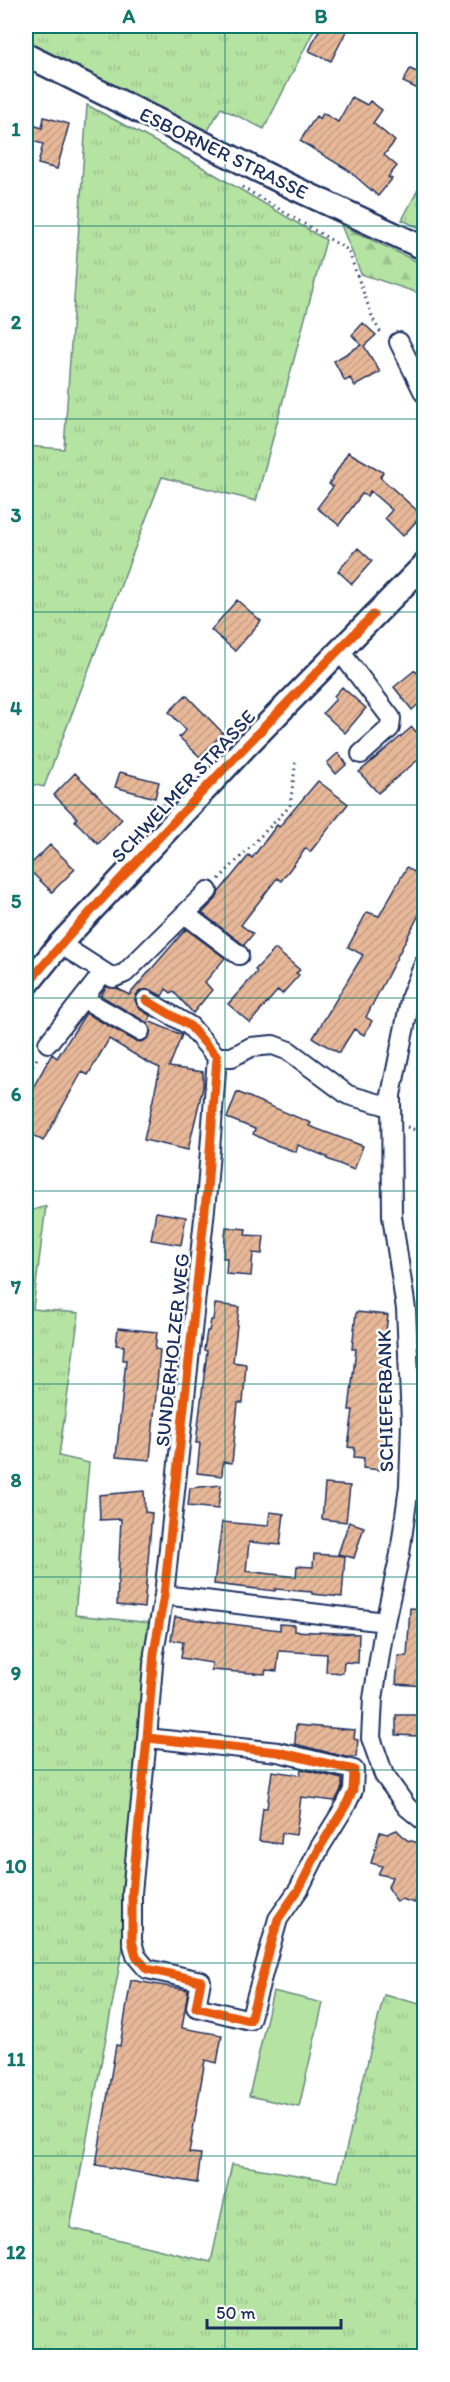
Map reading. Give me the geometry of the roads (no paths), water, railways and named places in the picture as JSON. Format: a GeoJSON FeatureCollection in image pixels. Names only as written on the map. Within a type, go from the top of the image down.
{"type":"FeatureCollection","features":[{"type":"Feature","properties":{"kind":"main road","name":"ESBORNER STRASSE"},"geometry":{"type":"LineString","coordinates":[[26,55],[292,187],[424,248]]}},
{"type":"Feature","properties":{"kind":"main road","name":"SCHWELMER STRASSE"},"geometry":{"type":"LineString","coordinates":[[26,986],[60,944],[263,728],[424,565]]}},
{"type":"Feature","properties":{"kind":"street"},"geometry":{"type":"LineString","coordinates":[[399,342],[424,393]]}},
{"type":"Feature","properties":{"kind":"street"},"geometry":{"type":"LineString","coordinates":[[339,650],[392,718],[390,728],[361,754]]}},
{"type":"Feature","properties":{"kind":"street"},"geometry":{"type":"LineString","coordinates":[[48,1043],[84,999],[108,976],[125,973],[208,891]]}},
{"type":"Feature","properties":{"kind":"street"},"geometry":{"type":"LineString","coordinates":[[185,914],[239,955]]}},
{"type":"Feature","properties":{"kind":"street"},"geometry":{"type":"LineString","coordinates":[[60,944],[108,976]]}},
{"type":"Feature","properties":{"kind":"street","name":"SCHIEFERBANK"},"geometry":{"type":"LineString","coordinates":[[424,964],[411,996],[392,1095],[392,1216],[406,1309],[411,1421],[409,1486],[400,1554],[385,1622],[373,1699],[371,1738],[384,1775],[407,1807],[424,1821]]}},
{"type":"Feature","properties":{"kind":"street"},"geometry":{"type":"LineString","coordinates":[[84,999],[140,1031]]}},
{"type":"Feature","properties":{"kind":"street"},"geometry":{"type":"LineString","coordinates":[[146,1000],[190,1026],[217,1057],[232,1057],[251,1047],[273,1045],[289,1051],[348,1095],[392,1107]]}},
{"type":"Feature","properties":{"kind":"street","name":"SUNDERHOLZER WEG"},"geometry":{"type":"LineString","coordinates":[[147,1738],[278,1752],[354,1770],[353,1790],[346,1805],[320,1847],[300,1889],[278,1919],[250,2020],[196,2007],[201,1981],[147,1969],[135,1956],[132,1941],[132,1893],[154,1653],[164,1595],[207,1190],[217,1057]]}},
{"type":"Feature","properties":{"kind":"street"},"geometry":{"type":"LineString","coordinates":[[164,1595],[385,1622]]}}]}
